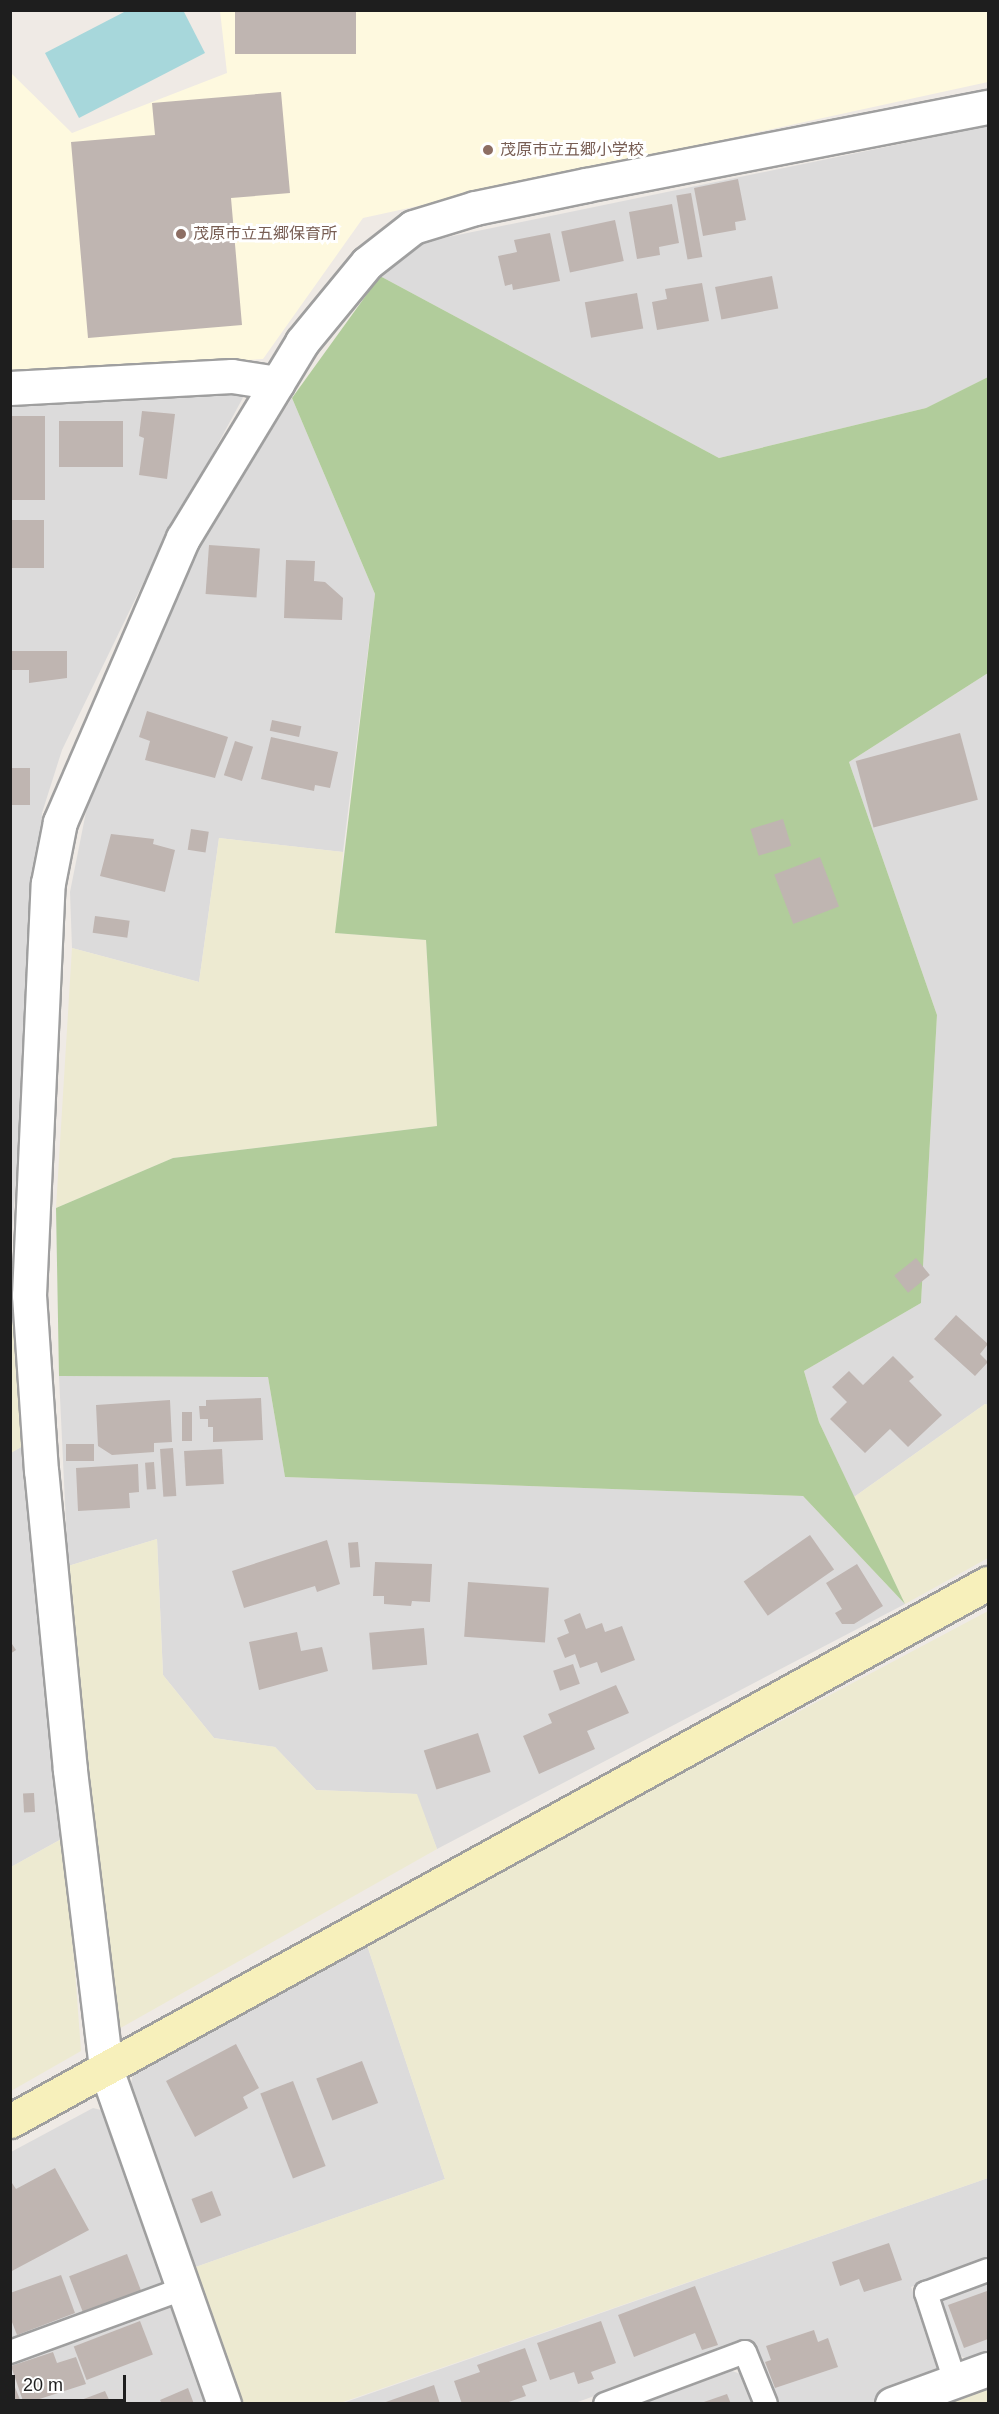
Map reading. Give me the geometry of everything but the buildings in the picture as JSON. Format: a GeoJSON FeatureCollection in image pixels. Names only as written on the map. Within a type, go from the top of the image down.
{"type":"FeatureCollection","features":[{"type":"Feature","properties":{"kind":"street"},"geometry":{"type":"LineString","coordinates":[[224,2403],[106,2068],[67,1740],[41,1471],[20,1296],[48,883],[60,822],[183,538],[302,342],[367,263],[412,227],[475,208],[988,107]]}},
{"type":"Feature","properties":{"kind":"street"},"geometry":{"type":"LineString","coordinates":[[10,388],[232,376],[277,383]]}},
{"type":"Feature","properties":{"kind":"street"},"geometry":{"type":"LineString","coordinates":[[10,2121],[988,1583]]}},
{"type":"Feature","properties":{"kind":"street"},"geometry":{"type":"LineString","coordinates":[[892,2403],[988,2369]]}},
{"type":"Feature","properties":{"kind":"lane"},"geometry":{"type":"LineString","coordinates":[[955,2381],[926,2293],[988,2270]]}},
{"type":"Feature","properties":{"kind":"lane"},"geometry":{"type":"LineString","coordinates":[[10,2352],[182,2289]]}},
{"type":"Feature","properties":{"kind":"lane"},"geometry":{"type":"LineString","coordinates":[[605,2403],[745,2352],[766,2403]]}},
{"type":"Feature","properties":{"kind":"shaded area"},"geometry":{"type":"Polygon","coordinates":[[[220,11],[988,11],[988,82],[363,218],[263,359],[11,374],[10,72],[72,133],[227,73],[220,11]]]}},
{"type":"Feature","properties":{"kind":"shaded area"},"geometry":{"type":"Polygon","coordinates":[[[988,126],[988,377],[926,408],[719,458],[380,276],[409,245],[988,126]]]}},
{"type":"Feature","properties":{"kind":"shaded area"},"geometry":{"type":"Polygon","coordinates":[[[246,392],[146,577],[62,750],[42,813],[11,1250],[11,403],[246,392]]]}},
{"type":"Feature","properties":{"kind":"shaded area"},"geometry":{"type":"Polygon","coordinates":[[[292,398],[375,594],[343,852],[219,838],[199,982],[72,948],[70,892],[94,772],[211,525],[292,398]]]}},
{"type":"Feature","properties":{"kind":"shaded area"},"geometry":{"type":"Polygon","coordinates":[[[988,673],[988,1405],[985,1404],[854,1497],[819,1422],[804,1371],[921,1303],[937,1015],[849,762],[988,673]]]}},
{"type":"Feature","properties":{"kind":"shaded area"},"geometry":{"type":"Polygon","coordinates":[[[219,838],[343,852],[336,933],[426,940],[437,1126],[173,1158],[56,1208],[72,948],[199,982],[219,838]]]}},
{"type":"Feature","properties":{"kind":"shaded area"},"geometry":{"type":"Polygon","coordinates":[[[10,1320],[22,1331],[30,1442],[11,1453],[10,1320]]]}},
{"type":"Feature","properties":{"kind":"shaded area"},"geometry":{"type":"Polygon","coordinates":[[[59,1376],[268,1377],[285,1477],[803,1496],[905,1604],[437,1849],[416,1794],[316,1790],[275,1747],[214,1738],[163,1675],[157,1539],[68,1566],[59,1376]]]}},
{"type":"Feature","properties":{"kind":"shaded area"},"geometry":{"type":"Polygon","coordinates":[[[985,1404],[988,1405],[988,1558],[905,1604],[854,1497],[985,1404]]]}},
{"type":"Feature","properties":{"kind":"shaded area"},"geometry":{"type":"Polygon","coordinates":[[[30,1442],[65,1837],[11,1867],[10,1453],[30,1442]]]}},
{"type":"Feature","properties":{"kind":"shaded area"},"geometry":{"type":"Polygon","coordinates":[[[157,1539],[163,1675],[214,1738],[275,1747],[316,1790],[417,1794],[437,1849],[117,2030],[104,2018],[68,1566],[157,1539]]]}},
{"type":"Feature","properties":{"kind":"shaded area"},"geometry":{"type":"Polygon","coordinates":[[[988,1611],[988,2178],[340,2403],[241,2403],[190,2269],[445,2179],[366,1942],[988,1611]]]}},
{"type":"Feature","properties":{"kind":"shaded area"},"geometry":{"type":"Polygon","coordinates":[[[65,1837],[81,2051],[11,2091],[11,1867],[65,1837]]]}},
{"type":"Feature","properties":{"kind":"shaded area"},"geometry":{"type":"Polygon","coordinates":[[[366,1942],[445,2179],[190,2269],[128,2098],[133,2074],[366,1942]]]}},
{"type":"Feature","properties":{"kind":"shaded area"},"geometry":{"type":"Polygon","coordinates":[[[93,2108],[105,2111],[217,2403],[11,2404],[11,2152],[93,2108]]]}},
{"type":"Feature","properties":{"kind":"shaded area"},"geometry":{"type":"Polygon","coordinates":[[[988,2178],[988,2259],[911,2287],[941,2360],[935,2381],[877,2403],[773,2403],[748,2340],[575,2403],[340,2404],[988,2178]]]}},
{"type":"Feature","properties":{"kind":"shaded area"},"geometry":{"type":"Polygon","coordinates":[[[988,2282],[988,2363],[980,2366],[959,2355],[940,2300],[988,2282]]]}},
{"type":"Feature","properties":{"kind":"shaded area"},"geometry":{"type":"Polygon","coordinates":[[[726,2369],[741,2374],[754,2403],[631,2404],[726,2369]]]}},
{"type":"Feature","properties":{"kind":"shaded area"},"geometry":{"type":"Polygon","coordinates":[[[988,2380],[988,2403],[925,2403],[988,2380]]]}},
{"type":"Feature","properties":{"kind":"green space"},"geometry":{"type":"Polygon","coordinates":[[[380,276],[719,458],[926,408],[988,377],[988,673],[849,762],[937,1015],[921,1303],[804,1371],[819,1422],[905,1604],[803,1496],[285,1477],[268,1377],[59,1376],[56,1208],[173,1158],[437,1126],[426,940],[335,933],[375,594],[292,398],[380,276]]]}},
{"type":"Feature","properties":{"kind":"water"},"geometry":{"type":"Polygon","coordinates":[[[183,10],[205,53],[79,118],[45,53],[126,11],[183,10]]]}},
{"type":"Feature","properties":{"kind":"place","name":"茂原市立五郷小学校"},"geometry":{"type":"Point","coordinates":[488,150]}},
{"type":"Feature","properties":{"kind":"place","name":"茂原市立五郷保育所"},"geometry":{"type":"Point","coordinates":[181,234]}}]}
